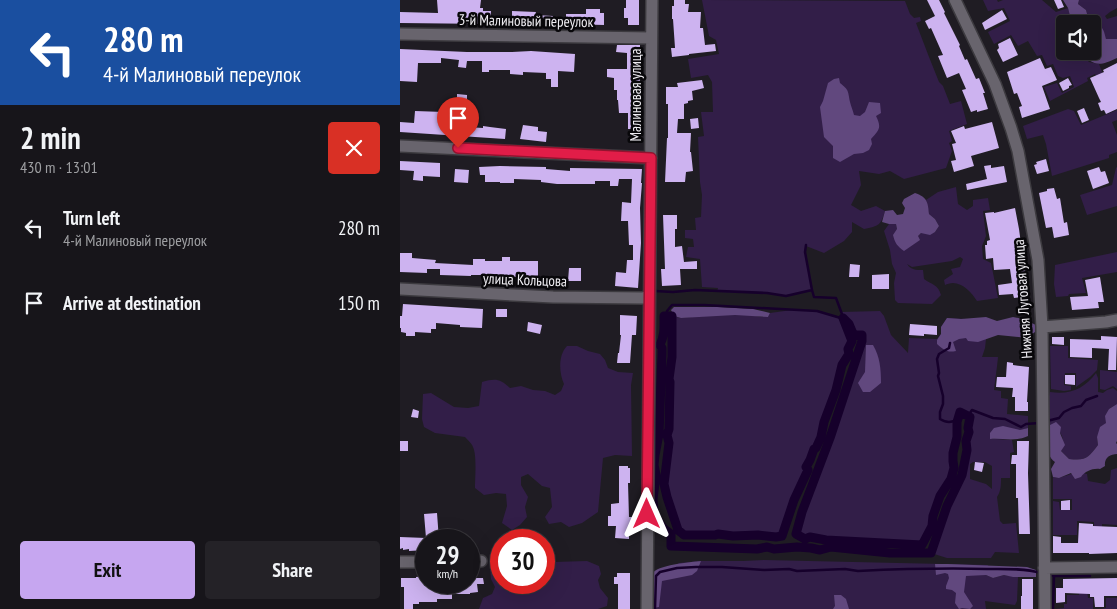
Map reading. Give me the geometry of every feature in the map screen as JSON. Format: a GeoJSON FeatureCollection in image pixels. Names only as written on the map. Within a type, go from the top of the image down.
{"type":"FeatureCollection","features":[{"type":"Feature","properties":{"kind":"street","name":"Малиновая улица"},"geometry":{"type":"LineString","coordinates":[[647,609],[652,0]]}},
{"type":"Feature","properties":{"kind":"street","name":"Нижняя Луговая улица"},"geometry":{"type":"LineString","coordinates":[[955,0],[995,84],[1011,128],[1018,151],[1038,260],[1042,326],[1044,568],[1039,594],[1045,609]]}},
{"type":"Feature","properties":{"kind":"street","name":"3-й Малиновый переулок"},"geometry":{"type":"LineString","coordinates":[[400,34],[651,38]]}},
{"type":"Feature","properties":{"kind":"street"},"geometry":{"type":"LineString","coordinates":[[400,146],[651,158]]}},
{"type":"Feature","properties":{"kind":"street","name":"улица Кольцова"},"geometry":{"type":"LineString","coordinates":[[400,290],[553,297],[643,298],[649,296]]}},
{"type":"Feature","properties":{"kind":"street"},"geometry":{"type":"LineString","coordinates":[[1042,326],[1112,321]]}},
{"type":"Feature","properties":{"kind":"street"},"geometry":{"type":"LineString","coordinates":[[400,562],[415,562]]}},
{"type":"Feature","properties":{"kind":"street"},"geometry":{"type":"LineString","coordinates":[[1044,568],[1117,567]]}},
{"type":"Feature","properties":{"kind":"shaded area"},"geometry":{"type":"Polygon","coordinates":[[[702,0],[905,1],[910,14],[914,18],[920,17],[921,21],[916,23],[939,82],[943,86],[950,104],[961,101],[967,124],[949,131],[952,141],[949,143],[952,151],[946,168],[904,179],[890,171],[879,174],[859,171],[861,185],[851,205],[861,211],[876,206],[885,211],[882,219],[876,226],[864,229],[852,222],[852,232],[844,241],[824,253],[806,246],[805,252],[812,290],[786,296],[767,293],[717,292],[718,288],[702,287],[700,259],[686,257],[688,247],[694,247],[693,239],[685,238],[685,230],[696,230],[695,218],[701,217],[702,195],[698,137],[704,136],[701,112],[713,112],[712,82],[708,75],[691,78],[688,59],[719,54],[716,40],[709,36],[702,0]]]}},
{"type":"Feature","properties":{"kind":"shaded area"},"geometry":{"type":"Polygon","coordinates":[[[983,0],[997,0],[998,2],[1003,0],[1042,0],[1056,12],[1068,8],[1070,15],[1056,15],[1056,60],[1087,60],[1099,64],[1104,77],[1100,80],[1095,74],[1087,78],[1088,81],[1050,101],[1044,87],[1057,83],[1062,93],[1074,87],[1070,76],[1063,78],[1058,76],[1053,64],[1047,66],[1042,55],[1037,56],[1028,41],[1018,46],[1011,35],[994,44],[988,32],[1010,21],[1004,8],[988,11],[983,0]]]}},
{"type":"Feature","properties":{"kind":"shaded area"},"geometry":{"type":"Polygon","coordinates":[[[1063,0],[1079,0],[1078,4],[1086,10],[1087,15],[1070,15],[1063,0]]]}},
{"type":"Feature","properties":{"kind":"shaded area"},"geometry":{"type":"Polygon","coordinates":[[[1079,0],[1117,0],[1117,8],[1105,16],[1107,19],[1117,16],[1117,39],[1106,39],[1101,28],[1101,15],[1087,15],[1086,10],[1078,4],[1079,0]]]}},
{"type":"Feature","properties":{"kind":"shaded area"},"geometry":{"type":"Polygon","coordinates":[[[1101,27],[1106,39],[1117,39],[1117,58],[1101,64],[1089,60],[1101,60],[1101,27]]]}},
{"type":"Feature","properties":{"kind":"shaded area"},"geometry":{"type":"Polygon","coordinates":[[[839,78],[840,83],[848,91],[854,115],[860,116],[865,112],[869,102],[880,103],[881,113],[876,116],[879,129],[871,139],[872,144],[869,150],[854,154],[840,162],[833,158],[833,146],[824,137],[820,107],[828,83],[839,78]]]}},
{"type":"Feature","properties":{"kind":"shaded area"},"geometry":{"type":"Polygon","coordinates":[[[1068,109],[1074,111],[1081,125],[1117,110],[1117,120],[1112,122],[1117,135],[1117,152],[1109,155],[1109,158],[1052,176],[1043,135],[1027,139],[1023,126],[1068,109]]]}},
{"type":"Feature","properties":{"kind":"shaded area"},"geometry":{"type":"Polygon","coordinates":[[[1117,167],[1117,206],[1087,215],[1080,195],[1112,185],[1117,167]]]}},
{"type":"Feature","properties":{"kind":"shaded area"},"geometry":{"type":"Polygon","coordinates":[[[956,187],[958,204],[967,210],[973,206],[973,200],[988,198],[990,210],[983,211],[986,236],[982,246],[983,259],[991,263],[998,298],[977,301],[970,292],[957,283],[945,285],[944,280],[953,274],[951,269],[960,267],[963,259],[960,257],[952,261],[912,267],[907,264],[914,269],[923,270],[924,279],[936,287],[941,295],[932,304],[898,303],[895,300],[894,283],[896,273],[884,231],[889,224],[896,223],[897,229],[918,236],[921,233],[935,232],[939,226],[929,214],[926,200],[938,192],[956,187]]]}},
{"type":"Feature","properties":{"kind":"shaded area"},"geometry":{"type":"Polygon","coordinates":[[[915,193],[926,200],[929,214],[939,226],[930,235],[921,233],[918,236],[920,240],[904,251],[897,244],[893,235],[897,229],[896,224],[882,222],[885,211],[893,210],[897,215],[903,214],[905,208],[902,203],[904,199],[915,193]]]}},
{"type":"Feature","properties":{"kind":"shaded area"},"geometry":{"type":"Polygon","coordinates":[[[1117,252],[1117,272],[1082,278],[1086,293],[1056,297],[1054,284],[1055,265],[1117,252]]]}},
{"type":"Feature","properties":{"kind":"shaded area"},"geometry":{"type":"Polygon","coordinates":[[[674,307],[753,309],[770,313],[768,317],[735,315],[681,318],[674,316],[671,310],[674,307]]]}},
{"type":"Feature","properties":{"kind":"shaded area"},"geometry":{"type":"Polygon","coordinates":[[[799,309],[817,311],[844,320],[852,341],[848,349],[849,354],[842,365],[821,437],[806,467],[808,470],[794,500],[782,536],[684,535],[678,530],[664,484],[669,443],[667,435],[669,429],[672,316],[681,318],[715,315],[768,317],[770,313],[799,309]]]}},
{"type":"Feature","properties":{"kind":"shaded area"},"geometry":{"type":"Polygon","coordinates":[[[880,311],[884,316],[891,335],[908,353],[909,338],[937,339],[941,334],[941,327],[947,318],[966,319],[986,339],[982,357],[998,357],[994,390],[1001,391],[1001,398],[1008,399],[1007,414],[1028,416],[1028,428],[990,439],[1012,440],[1014,452],[1010,453],[1010,478],[1001,478],[1001,486],[997,497],[1000,521],[1003,524],[1016,523],[1019,553],[995,552],[991,558],[947,558],[931,553],[947,506],[962,475],[967,450],[966,441],[970,417],[960,412],[953,453],[954,468],[951,479],[940,496],[933,516],[932,526],[922,545],[826,540],[810,537],[805,539],[796,534],[862,341],[862,335],[854,336],[841,312],[880,311]],[[973,462],[970,464],[970,479],[986,484],[992,489],[992,466],[985,462],[973,462]]]}},
{"type":"Feature","properties":{"kind":"shaded area"},"geometry":{"type":"Polygon","coordinates":[[[986,317],[997,321],[1013,317],[1023,319],[1036,325],[1035,332],[1027,338],[998,335],[978,342],[968,341],[966,338],[959,339],[953,342],[956,351],[953,352],[937,344],[941,334],[941,327],[947,318],[986,317]]]}},
{"type":"Feature","properties":{"kind":"shaded area"},"geometry":{"type":"Polygon","coordinates":[[[866,345],[873,345],[879,359],[881,373],[881,383],[870,392],[863,392],[858,383],[865,372],[866,345]]]}},
{"type":"Feature","properties":{"kind":"shaded area"},"geometry":{"type":"Polygon","coordinates":[[[567,346],[577,346],[600,354],[608,368],[618,372],[633,373],[631,385],[632,456],[615,455],[603,458],[598,512],[582,523],[569,527],[561,522],[549,524],[545,517],[552,507],[550,488],[542,486],[528,474],[521,477],[521,485],[528,497],[525,507],[527,517],[520,525],[511,529],[502,523],[507,506],[506,494],[484,495],[475,488],[475,455],[470,442],[465,437],[435,433],[424,427],[422,419],[423,394],[431,393],[454,407],[468,408],[479,406],[482,382],[494,380],[500,381],[510,388],[521,386],[555,395],[561,391],[564,384],[560,364],[567,346]]]}},
{"type":"Feature","properties":{"kind":"shaded area"},"geometry":{"type":"Polygon","coordinates":[[[1050,346],[1068,346],[1068,358],[1098,360],[1097,370],[1076,387],[1076,373],[1065,373],[1064,385],[1071,386],[1071,390],[1051,389],[1050,346]]]}},
{"type":"Feature","properties":{"kind":"shaded area"},"geometry":{"type":"Polygon","coordinates":[[[1100,370],[1117,372],[1117,389],[1113,386],[1105,390],[1100,389],[1100,370]]]}},
{"type":"Feature","properties":{"kind":"shaded area"},"geometry":{"type":"Polygon","coordinates":[[[1096,373],[1098,392],[1103,393],[1113,388],[1117,391],[1117,404],[1109,409],[1106,423],[1097,437],[1098,445],[1092,453],[1083,459],[1069,459],[1061,451],[1063,441],[1061,434],[1048,421],[1047,408],[1050,392],[1064,393],[1076,390],[1087,383],[1096,373]]]}},
{"type":"Feature","properties":{"kind":"shaded area"},"geometry":{"type":"Polygon","coordinates":[[[1117,404],[1117,454],[1108,457],[1105,461],[1105,466],[1100,469],[1089,470],[1081,477],[1075,479],[1071,473],[1059,478],[1053,477],[1051,469],[1055,462],[1049,455],[1048,450],[1050,425],[1056,422],[1061,427],[1060,433],[1065,445],[1061,451],[1069,459],[1083,459],[1089,456],[1098,445],[1097,437],[1100,427],[1106,423],[1105,416],[1109,409],[1117,404]]]}},
{"type":"Feature","properties":{"kind":"shaded area"},"geometry":{"type":"Polygon","coordinates":[[[1003,426],[1020,430],[1028,428],[1028,436],[1014,439],[990,439],[990,433],[994,428],[1003,426]]]}},
{"type":"Feature","properties":{"kind":"shaded area"},"geometry":{"type":"Polygon","coordinates":[[[1117,468],[1117,525],[1102,524],[1102,532],[1094,532],[1094,522],[1077,521],[1077,535],[1053,535],[1053,501],[1059,502],[1060,510],[1072,510],[1072,499],[1053,499],[1053,477],[1057,478],[1081,473],[1087,474],[1088,481],[1105,484],[1110,480],[1111,470],[1117,468]]]}},
{"type":"Feature","properties":{"kind":"shaded area"},"geometry":{"type":"Polygon","coordinates":[[[764,560],[988,565],[986,575],[993,578],[1004,575],[1018,577],[1017,601],[1015,605],[985,601],[986,609],[655,609],[655,584],[679,563],[764,560]]]}},
{"type":"Feature","properties":{"kind":"shaded area"},"geometry":{"type":"Polygon","coordinates":[[[587,561],[599,566],[601,574],[598,580],[600,588],[608,598],[607,606],[598,609],[479,609],[483,598],[492,594],[555,594],[555,562],[587,561]]]}},
{"type":"Feature","properties":{"kind":"shaded area"},"geometry":{"type":"Polygon","coordinates":[[[701,561],[697,571],[692,575],[662,581],[659,607],[653,608],[649,606],[650,581],[655,571],[674,564],[701,561]]]}},
{"type":"Feature","properties":{"kind":"shaded area"},"geometry":{"type":"Polygon","coordinates":[[[935,564],[1027,567],[1036,570],[1036,577],[1004,575],[993,578],[986,575],[966,576],[964,592],[973,606],[970,609],[959,609],[955,603],[956,593],[946,589],[949,578],[948,574],[936,575],[935,564]]]}},
{"type":"Feature","properties":{"kind":"shaded area"},"geometry":{"type":"Polygon","coordinates":[[[1080,590],[1087,590],[1088,598],[1093,598],[1093,609],[1056,609],[1064,608],[1064,604],[1067,604],[1067,595],[1079,595],[1080,590]]]}},
{"type":"Feature","properties":{"kind":"shaded area"},"geometry":{"type":"Polygon","coordinates":[[[834,595],[841,595],[846,599],[849,609],[833,609],[835,606],[834,595]]]}},
{"type":"Feature","properties":{"kind":"shaded area"},"geometry":{"type":"Polygon","coordinates":[[[1106,598],[1117,598],[1117,609],[1098,609],[1106,608],[1106,598]]]}},
{"type":"Feature","properties":{"kind":"building"},"geometry":{"type":"Polygon","coordinates":[[[437,0],[481,0],[480,8],[483,8],[483,11],[491,11],[490,24],[400,23],[400,12],[438,13],[437,0]]]}},
{"type":"Feature","properties":{"kind":"building"},"geometry":{"type":"Polygon","coordinates":[[[626,0],[639,0],[639,25],[628,25],[628,18],[624,18],[626,0]]]}},
{"type":"Feature","properties":{"kind":"building"},"geometry":{"type":"Polygon","coordinates":[[[674,0],[685,0],[685,4],[689,4],[688,12],[701,12],[700,28],[703,28],[705,45],[715,44],[716,51],[672,57],[671,48],[675,48],[672,19],[674,0]]]}},
{"type":"Feature","properties":{"kind":"building"},"geometry":{"type":"Polygon","coordinates":[[[927,0],[939,0],[965,60],[967,59],[976,79],[979,78],[985,93],[983,93],[988,109],[971,112],[962,90],[966,89],[959,73],[947,78],[938,56],[943,55],[931,28],[929,29],[925,21],[935,16],[927,0]]]}},
{"type":"Feature","properties":{"kind":"building"},"geometry":{"type":"Polygon","coordinates":[[[1054,0],[1061,0],[1064,7],[1058,9],[1054,0]]]}},
{"type":"Feature","properties":{"kind":"building"},"geometry":{"type":"Polygon","coordinates":[[[586,9],[600,9],[600,13],[604,13],[604,25],[566,24],[566,14],[586,14],[586,9]]]}},
{"type":"Feature","properties":{"kind":"building"},"geometry":{"type":"Polygon","coordinates":[[[1002,10],[1007,19],[985,30],[982,23],[1002,10]]]}},
{"type":"Feature","properties":{"kind":"building"},"geometry":{"type":"Polygon","coordinates":[[[512,11],[536,12],[535,15],[553,16],[552,25],[512,24],[512,11]]]}},
{"type":"Feature","properties":{"kind":"building"},"geometry":{"type":"Polygon","coordinates":[[[1010,38],[1018,55],[1003,62],[997,50],[999,48],[998,44],[1010,38]]]}},
{"type":"Feature","properties":{"kind":"building"},"geometry":{"type":"Polygon","coordinates":[[[617,45],[640,45],[640,141],[632,142],[632,129],[628,129],[628,113],[619,113],[617,90],[614,90],[614,78],[607,77],[607,69],[627,69],[627,53],[616,52],[617,45]]]}},
{"type":"Feature","properties":{"kind":"building"},"geometry":{"type":"Polygon","coordinates":[[[400,49],[467,52],[531,51],[575,54],[574,72],[558,71],[558,87],[551,87],[551,79],[546,79],[546,73],[523,72],[523,75],[510,74],[510,70],[482,72],[482,61],[467,61],[466,68],[458,67],[459,60],[441,58],[441,63],[418,63],[417,82],[400,81],[400,49]]]}},
{"type":"Feature","properties":{"kind":"building"},"geometry":{"type":"Polygon","coordinates":[[[1040,58],[1045,69],[1051,67],[1057,80],[1042,86],[1050,109],[1022,118],[1019,107],[1022,106],[1017,93],[1014,94],[1007,72],[1040,58]]]}},
{"type":"Feature","properties":{"kind":"building"},"geometry":{"type":"Polygon","coordinates":[[[1117,63],[1117,109],[1106,114],[1104,110],[1101,111],[1098,103],[1101,102],[1090,78],[1104,72],[1103,70],[1117,63]]]}},
{"type":"Feature","properties":{"kind":"building"},"geometry":{"type":"Polygon","coordinates":[[[1068,78],[1072,85],[1063,91],[1059,83],[1068,78]]]}},
{"type":"Feature","properties":{"kind":"building"},"geometry":{"type":"Polygon","coordinates":[[[702,80],[704,88],[692,91],[693,100],[684,104],[684,119],[678,119],[677,133],[691,133],[690,152],[693,171],[686,172],[685,182],[665,182],[668,138],[666,87],[678,87],[677,83],[702,80]]]}},
{"type":"Feature","properties":{"kind":"building"},"geometry":{"type":"Polygon","coordinates":[[[457,94],[467,95],[467,102],[457,102],[457,94]]]}},
{"type":"Feature","properties":{"kind":"building"},"geometry":{"type":"Polygon","coordinates":[[[1084,108],[1089,120],[1082,123],[1077,111],[1084,108]]]}},
{"type":"Feature","properties":{"kind":"building"},"geometry":{"type":"Polygon","coordinates":[[[415,111],[444,112],[444,117],[467,117],[467,127],[483,128],[483,126],[506,129],[505,139],[400,132],[400,122],[414,123],[415,111]]]}},
{"type":"Feature","properties":{"kind":"building"},"geometry":{"type":"Polygon","coordinates":[[[698,118],[699,128],[691,129],[690,119],[698,118]]]}},
{"type":"Feature","properties":{"kind":"building"},"geometry":{"type":"Polygon","coordinates":[[[992,122],[999,148],[971,156],[974,166],[954,172],[951,161],[956,160],[952,144],[956,143],[951,131],[964,126],[965,129],[992,122]]]}},
{"type":"Feature","properties":{"kind":"building"},"geometry":{"type":"Polygon","coordinates":[[[523,125],[538,127],[538,131],[547,132],[546,142],[520,139],[523,125]]]}},
{"type":"Feature","properties":{"kind":"building"},"geometry":{"type":"Polygon","coordinates":[[[1046,159],[1049,171],[1037,174],[1034,165],[1037,164],[1036,162],[1046,159]]]}},
{"type":"Feature","properties":{"kind":"building"},"geometry":{"type":"Polygon","coordinates":[[[400,161],[440,163],[440,177],[423,176],[423,181],[413,180],[414,171],[400,170],[400,161]]]}},
{"type":"Feature","properties":{"kind":"building"},"geometry":{"type":"Polygon","coordinates":[[[991,165],[991,168],[1004,166],[1007,182],[967,190],[966,184],[987,179],[984,166],[991,165]]]}},
{"type":"Feature","properties":{"kind":"building"},"geometry":{"type":"Polygon","coordinates":[[[479,167],[546,167],[546,169],[570,171],[570,168],[642,169],[638,288],[615,286],[616,272],[626,273],[627,260],[633,260],[633,245],[629,245],[628,221],[621,221],[622,202],[631,203],[632,179],[619,179],[618,186],[610,186],[610,181],[595,181],[595,184],[557,184],[541,182],[541,180],[514,179],[514,183],[485,182],[485,175],[480,175],[479,167]]]}},
{"type":"Feature","properties":{"kind":"building"},"geometry":{"type":"Polygon","coordinates":[[[1099,167],[1101,172],[1105,171],[1109,183],[1093,189],[1087,171],[1099,167]]]}},
{"type":"Feature","properties":{"kind":"building"},"geometry":{"type":"Polygon","coordinates":[[[455,169],[469,170],[468,183],[454,182],[455,169]]]}},
{"type":"Feature","properties":{"kind":"building"},"geometry":{"type":"Polygon","coordinates":[[[1054,188],[1057,199],[1060,198],[1064,223],[1067,222],[1069,235],[1054,238],[1052,227],[1046,228],[1039,193],[1054,188]]]}},
{"type":"Feature","properties":{"kind":"building"},"geometry":{"type":"Polygon","coordinates":[[[1015,208],[1028,296],[1014,298],[1013,294],[999,295],[998,285],[1012,283],[1010,269],[994,270],[993,258],[986,259],[985,245],[990,240],[985,213],[1015,208]]]}},
{"type":"Feature","properties":{"kind":"building"},"geometry":{"type":"Polygon","coordinates":[[[663,215],[677,215],[675,247],[682,246],[684,262],[697,261],[697,269],[680,269],[681,285],[662,286],[661,269],[665,269],[663,215]]]}},
{"type":"Feature","properties":{"kind":"building"},"geometry":{"type":"Polygon","coordinates":[[[400,253],[412,253],[412,258],[436,260],[435,263],[473,265],[473,259],[502,261],[502,257],[510,257],[510,261],[538,261],[538,276],[486,277],[486,275],[440,275],[440,269],[427,269],[427,273],[400,272],[400,253]]]}},
{"type":"Feature","properties":{"kind":"building"},"geometry":{"type":"Polygon","coordinates":[[[850,264],[860,265],[859,277],[849,277],[850,264]]]}},
{"type":"Feature","properties":{"kind":"building"},"geometry":{"type":"Polygon","coordinates":[[[569,268],[581,268],[581,281],[568,281],[569,268]]]}},
{"type":"Feature","properties":{"kind":"building"},"geometry":{"type":"Polygon","coordinates":[[[889,274],[889,289],[872,289],[872,275],[889,274]]]}},
{"type":"Feature","properties":{"kind":"building"},"geometry":{"type":"Polygon","coordinates":[[[1100,277],[1104,302],[1098,302],[1099,308],[1072,310],[1070,297],[1088,296],[1085,280],[1100,277]]]}},
{"type":"Feature","properties":{"kind":"building"},"geometry":{"type":"Polygon","coordinates":[[[403,304],[483,309],[482,328],[436,323],[436,329],[431,329],[431,333],[415,332],[415,336],[406,336],[406,333],[401,332],[400,328],[403,304]]]}},
{"type":"Feature","properties":{"kind":"building"},"geometry":{"type":"Polygon","coordinates":[[[496,309],[507,309],[507,317],[496,317],[496,309]]]}},
{"type":"Feature","properties":{"kind":"building"},"geometry":{"type":"Polygon","coordinates":[[[620,315],[637,316],[636,335],[632,335],[630,363],[617,363],[621,335],[620,315]]]}},
{"type":"Feature","properties":{"kind":"building"},"geometry":{"type":"Polygon","coordinates":[[[528,322],[542,325],[540,334],[527,331],[528,322]]]}},
{"type":"Feature","properties":{"kind":"building"},"geometry":{"type":"Polygon","coordinates":[[[910,324],[937,326],[937,335],[909,335],[910,324]]]}},
{"type":"Feature","properties":{"kind":"building"},"geometry":{"type":"Polygon","coordinates":[[[1101,336],[1117,337],[1116,370],[1108,370],[1109,349],[1092,348],[1092,358],[1070,357],[1070,339],[1101,340],[1101,336]]]}},
{"type":"Feature","properties":{"kind":"building"},"geometry":{"type":"Polygon","coordinates":[[[1052,337],[1064,337],[1064,345],[1052,344],[1052,337]]]}},
{"type":"Feature","properties":{"kind":"building"},"geometry":{"type":"Polygon","coordinates":[[[1007,362],[1013,363],[1013,365],[1029,367],[1028,411],[1015,411],[1015,397],[1012,397],[1013,388],[996,387],[997,377],[1006,377],[1007,362]]]}},
{"type":"Feature","properties":{"kind":"building"},"geometry":{"type":"Polygon","coordinates":[[[1065,375],[1075,375],[1075,385],[1065,384],[1065,375]]]}},
{"type":"Feature","properties":{"kind":"building"},"geometry":{"type":"Polygon","coordinates":[[[413,409],[419,411],[418,418],[411,417],[413,409]]]}},
{"type":"Feature","properties":{"kind":"building"},"geometry":{"type":"Polygon","coordinates":[[[400,441],[408,441],[408,451],[400,451],[400,441]]]}},
{"type":"Feature","properties":{"kind":"building"},"geometry":{"type":"Polygon","coordinates":[[[1017,441],[1029,441],[1030,534],[1019,534],[1016,464],[1011,464],[1012,455],[1017,455],[1017,441]]]}},
{"type":"Feature","properties":{"kind":"building"},"geometry":{"type":"Polygon","coordinates":[[[975,462],[984,463],[982,472],[974,470],[975,462]]]}},
{"type":"Feature","properties":{"kind":"building"},"geometry":{"type":"Polygon","coordinates":[[[619,466],[628,466],[630,468],[630,483],[628,483],[629,517],[632,517],[632,531],[629,531],[629,539],[615,538],[616,526],[608,526],[608,516],[611,516],[611,504],[619,503],[619,466]]]}},
{"type":"Feature","properties":{"kind":"building"},"geometry":{"type":"Polygon","coordinates":[[[1070,500],[1070,510],[1061,510],[1061,501],[1070,500]]]}},
{"type":"Feature","properties":{"kind":"building"},"geometry":{"type":"Polygon","coordinates":[[[437,513],[438,529],[425,529],[424,514],[437,513]]]}},
{"type":"Feature","properties":{"kind":"building"},"geometry":{"type":"Polygon","coordinates":[[[1079,523],[1093,524],[1093,526],[1117,527],[1117,553],[1053,553],[1053,536],[1061,537],[1061,543],[1078,543],[1079,523]]]}},
{"type":"Feature","properties":{"kind":"building"},"geometry":{"type":"Polygon","coordinates":[[[400,537],[415,538],[415,551],[400,549],[400,537]]]}},
{"type":"Feature","properties":{"kind":"building"},"geometry":{"type":"Polygon","coordinates":[[[617,573],[630,573],[630,609],[618,609],[618,584],[614,584],[614,577],[617,577],[617,573]]]}},
{"type":"Feature","properties":{"kind":"building"},"geometry":{"type":"Polygon","coordinates":[[[401,578],[415,578],[415,594],[452,594],[452,599],[437,599],[437,602],[419,602],[419,604],[413,604],[413,609],[404,609],[404,587],[401,587],[401,578]]]}},
{"type":"Feature","properties":{"kind":"building"},"geometry":{"type":"Polygon","coordinates":[[[480,578],[483,578],[484,584],[480,584],[480,578]]]}},
{"type":"Feature","properties":{"kind":"building"},"geometry":{"type":"Polygon","coordinates":[[[1117,578],[1117,596],[1104,596],[1104,607],[1095,607],[1094,597],[1090,597],[1090,594],[1065,593],[1065,602],[1056,603],[1056,588],[1063,588],[1063,579],[1117,578]]]}},
{"type":"Feature","properties":{"kind":"building"},"geometry":{"type":"Polygon","coordinates":[[[1022,579],[1033,579],[1033,609],[1021,609],[1022,579]]]}},
{"type":"Feature","properties":{"kind":"waterway"},"geometry":{"type":"LineString","coordinates":[[655,291],[695,290],[767,293],[786,296],[812,290],[805,252],[806,245]]}},
{"type":"Feature","properties":{"kind":"waterway"},"geometry":{"type":"LineString","coordinates":[[812,290],[814,297],[836,298],[852,341]]}},
{"type":"Feature","properties":{"kind":"waterway"},"geometry":{"type":"LineString","coordinates":[[666,319],[667,311],[672,305],[817,311],[844,319]]}},
{"type":"Feature","properties":{"kind":"waterway"},"geometry":{"type":"LineString","coordinates":[[664,316],[672,316],[669,429],[667,435],[669,443],[664,484],[678,530],[684,535],[782,536],[794,500],[808,470],[806,467],[821,437],[842,365],[849,354],[848,349],[852,341],[843,318],[849,324],[854,336],[862,335],[862,341],[796,534],[805,539],[810,537],[826,540],[922,545],[932,526],[933,516],[940,496],[951,479],[954,468],[953,453],[957,437],[957,422],[960,412],[970,417],[966,441],[967,450],[962,475],[947,506],[931,553],[890,553],[831,547],[820,550],[797,547],[757,549],[671,546],[671,534],[663,528],[654,514],[653,499],[656,475],[654,465],[659,434],[662,354],[660,345],[664,327],[664,316]]}},
{"type":"Feature","properties":{"kind":"waterway"},"geometry":{"type":"LineString","coordinates":[[950,343],[949,348],[939,354],[937,359],[938,376],[943,396],[940,419],[949,422],[958,419]]}},
{"type":"Feature","properties":{"kind":"waterway"},"geometry":{"type":"LineString","coordinates":[[1047,421],[1059,418],[1064,412],[1081,406],[1086,400],[1097,396]]}},
{"type":"Feature","properties":{"kind":"waterway"},"geometry":{"type":"LineString","coordinates":[[968,416],[972,410],[993,418],[1005,419],[1021,427],[1026,424],[1039,423]]}},
{"type":"Feature","properties":{"kind":"waterway"},"geometry":{"type":"LineString","coordinates":[[655,609],[656,576],[660,572],[677,568],[722,567],[764,570],[789,569],[797,571],[845,569],[858,571],[1007,569],[1041,573]]}},
{"type":"Feature","properties":{"kind":"waterway"},"geometry":{"type":"LineString","coordinates":[[1049,574],[1054,576],[1053,609]]}},
{"type":"Feature","properties":{"kind":"waterway"},"geometry":{"type":"LineString","coordinates":[[1054,576],[1090,576]]}},
{"type":"Feature","properties":{"kind":"route"},"geometry":{"type":"LineString","coordinates":[[458,148],[651,158],[647,514]]}}]}
